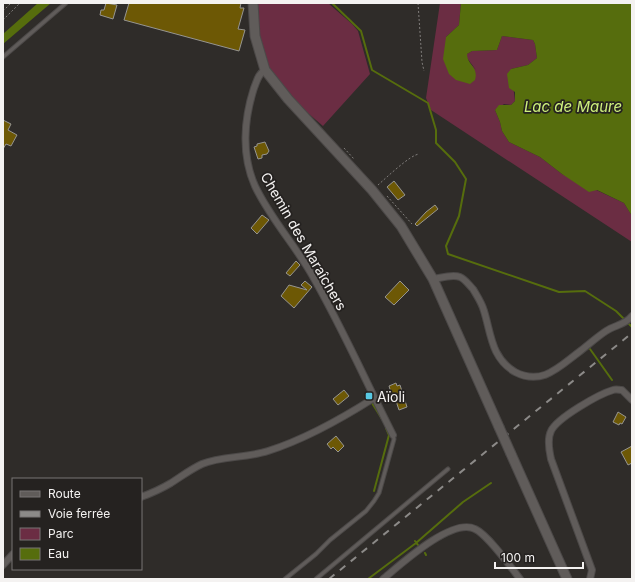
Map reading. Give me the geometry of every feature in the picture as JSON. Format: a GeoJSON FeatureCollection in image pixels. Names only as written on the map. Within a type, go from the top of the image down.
{"type":"FeatureCollection","features":[{"type":"Feature","properties":{"kind":"street"},"geometry":{"type":"LineString","coordinates":[[252,3],[255,36],[265,70],[288,99],[372,190],[401,226],[433,279],[567,579]]}},
{"type":"Feature","properties":{"kind":"street","name":"Chemin des Maraîchers"},"geometry":{"type":"LineString","coordinates":[[265,70],[259,74],[251,97],[246,122],[245,142],[249,168],[255,185],[271,213],[315,280],[358,362],[393,435]]}},
{"type":"Feature","properties":{"kind":"street"},"geometry":{"type":"LineString","coordinates":[[433,279],[455,276],[461,277],[469,284],[478,296],[484,310],[492,342],[499,356],[510,369],[524,376],[538,377],[553,372],[606,331],[629,319]]}},
{"type":"Feature","properties":{"kind":"street"},"geometry":{"type":"LineString","coordinates":[[590,579],[592,570],[551,459],[549,446],[550,431],[561,419],[584,404],[614,390],[622,390],[632,400]]}},
{"type":"Feature","properties":{"kind":"street"},"geometry":{"type":"LineString","coordinates":[[142,498],[156,492],[204,463],[248,456],[296,441],[350,413],[374,398]]}},
{"type":"Feature","properties":{"kind":"street"},"geometry":{"type":"LineString","coordinates":[[383,579],[406,560],[446,532],[460,528],[473,528],[483,534],[520,579]]}},
{"type":"Feature","properties":{"kind":"street"},"geometry":{"type":"LineString","coordinates":[[3,565],[12,555]]}},
{"type":"Feature","properties":{"kind":"lane"},"geometry":{"type":"LineString","coordinates":[[3,58],[66,3]]}},
{"type":"Feature","properties":{"kind":"lane"},"geometry":{"type":"LineString","coordinates":[[285,579],[366,511],[374,501],[379,493],[394,440],[393,435]]}},
{"type":"Feature","properties":{"kind":"lane"},"geometry":{"type":"LineString","coordinates":[[316,579],[448,468]]}},
{"type":"Feature","properties":{"kind":"path"},"geometry":{"type":"LineString","coordinates":[[3,11],[11,3]]}},
{"type":"Feature","properties":{"kind":"path"},"geometry":{"type":"LineString","coordinates":[[3,20],[20,3]]}},
{"type":"Feature","properties":{"kind":"path"},"geometry":{"type":"LineString","coordinates":[[418,3],[422,62],[424,71]]}},
{"type":"Feature","properties":{"kind":"path"},"geometry":{"type":"LineString","coordinates":[[378,185],[408,160],[419,154]]}},
{"type":"Feature","properties":{"kind":"green space"},"geometry":{"type":"Polygon","coordinates":[[[256,3],[328,3],[358,31],[370,74],[323,126],[288,96],[267,70],[262,55],[256,3]]]}},
{"type":"Feature","properties":{"kind":"green space"},"geometry":{"type":"Polygon","coordinates":[[[440,3],[461,3],[459,25],[446,37],[476,70],[467,58],[467,54],[472,51],[497,50],[502,36],[533,40],[537,58],[528,65],[511,69],[515,101],[511,105],[504,104],[495,110],[502,131],[509,142],[540,157],[562,174],[624,203],[632,216],[632,242],[431,110],[426,98],[440,3]]]}},
{"type":"Feature","properties":{"kind":"water"},"geometry":{"type":"Polygon","coordinates":[[[38,3],[51,3],[3,44],[3,34],[38,3]]]}},
{"type":"Feature","properties":{"kind":"water","name":"Lac de Maure"},"geometry":{"type":"Polygon","coordinates":[[[461,3],[632,3],[632,216],[624,203],[597,190],[589,192],[540,157],[509,142],[502,131],[495,110],[499,105],[511,105],[515,101],[515,92],[509,88],[507,74],[511,69],[528,65],[537,58],[533,40],[502,36],[497,50],[472,51],[467,54],[476,76],[475,80],[470,84],[456,80],[449,74],[443,59],[446,37],[459,25],[461,3]]]}},
{"type":"Feature","properties":{"kind":"building"},"geometry":{"type":"Polygon","coordinates":[[[106,3],[117,5],[113,19],[100,15],[101,10],[104,10],[106,3]]]}},
{"type":"Feature","properties":{"kind":"building"},"geometry":{"type":"Polygon","coordinates":[[[129,3],[241,3],[240,8],[244,8],[238,29],[245,30],[239,51],[124,20],[129,3]]]}},
{"type":"Feature","properties":{"kind":"building"},"geometry":{"type":"Polygon","coordinates":[[[3,120],[11,124],[8,130],[17,135],[11,146],[6,144],[3,149],[3,120]]]}},
{"type":"Feature","properties":{"kind":"building"},"geometry":{"type":"Polygon","coordinates":[[[265,142],[269,151],[267,154],[262,155],[262,158],[258,159],[254,147],[257,146],[257,144],[265,142]]]}},
{"type":"Feature","properties":{"kind":"building"},"geometry":{"type":"Polygon","coordinates":[[[394,181],[405,195],[398,200],[387,187],[394,181]]]}},
{"type":"Feature","properties":{"kind":"building"},"geometry":{"type":"Polygon","coordinates":[[[435,205],[438,209],[417,226],[415,224],[435,205]]]}},
{"type":"Feature","properties":{"kind":"building"},"geometry":{"type":"Polygon","coordinates":[[[262,215],[269,220],[257,234],[251,228],[262,215]]]}},
{"type":"Feature","properties":{"kind":"building"},"geometry":{"type":"Polygon","coordinates":[[[296,261],[300,265],[290,276],[286,273],[296,261]]]}},
{"type":"Feature","properties":{"kind":"building"},"geometry":{"type":"Polygon","coordinates":[[[305,281],[312,287],[294,308],[281,296],[289,285],[307,290],[301,285],[305,281]]]}},
{"type":"Feature","properties":{"kind":"building"},"geometry":{"type":"Polygon","coordinates":[[[400,281],[409,290],[394,305],[385,297],[400,281]]]}},
{"type":"Feature","properties":{"kind":"building"},"geometry":{"type":"Polygon","coordinates":[[[396,383],[397,386],[400,385],[407,407],[399,410],[389,386],[396,383]]]}},
{"type":"Feature","properties":{"kind":"building"},"geometry":{"type":"Polygon","coordinates":[[[344,390],[349,396],[338,405],[333,399],[344,390]]]}},
{"type":"Feature","properties":{"kind":"building"},"geometry":{"type":"Polygon","coordinates":[[[618,412],[626,417],[622,424],[620,423],[619,425],[613,422],[618,412]]]}},
{"type":"Feature","properties":{"kind":"building"},"geometry":{"type":"Polygon","coordinates":[[[336,436],[344,446],[338,452],[333,447],[331,449],[327,444],[336,436]]]}},
{"type":"Feature","properties":{"kind":"building"},"geometry":{"type":"Polygon","coordinates":[[[632,446],[632,463],[628,465],[621,452],[632,446]]]}},
{"type":"Feature","properties":{"kind":"waterway"},"geometry":{"type":"LineString","coordinates":[[332,3],[361,31],[372,70],[428,103],[436,130],[436,143],[455,162],[466,179],[459,216],[446,246],[448,254],[559,292],[585,291],[616,311],[632,327]]}},
{"type":"Feature","properties":{"kind":"waterway"},"geometry":{"type":"LineString","coordinates":[[590,349],[612,380]]}},
{"type":"Feature","properties":{"kind":"waterway"},"geometry":{"type":"LineString","coordinates":[[372,403],[382,419]]}},
{"type":"Feature","properties":{"kind":"waterway"},"geometry":{"type":"LineString","coordinates":[[374,491],[389,435],[386,428]]}},
{"type":"Feature","properties":{"kind":"waterway"},"geometry":{"type":"LineString","coordinates":[[368,579],[416,543],[463,502],[491,483]]}},
{"type":"Feature","properties":{"kind":"waterway"},"geometry":{"type":"LineString","coordinates":[[415,541],[418,545]]}},
{"type":"Feature","properties":{"kind":"railway"},"geometry":{"type":"LineString","coordinates":[[329,579],[632,333]]}},
{"type":"Feature","properties":{"kind":"place","name":"Aïoli"},"geometry":{"type":"Point","coordinates":[369,396]}}]}
